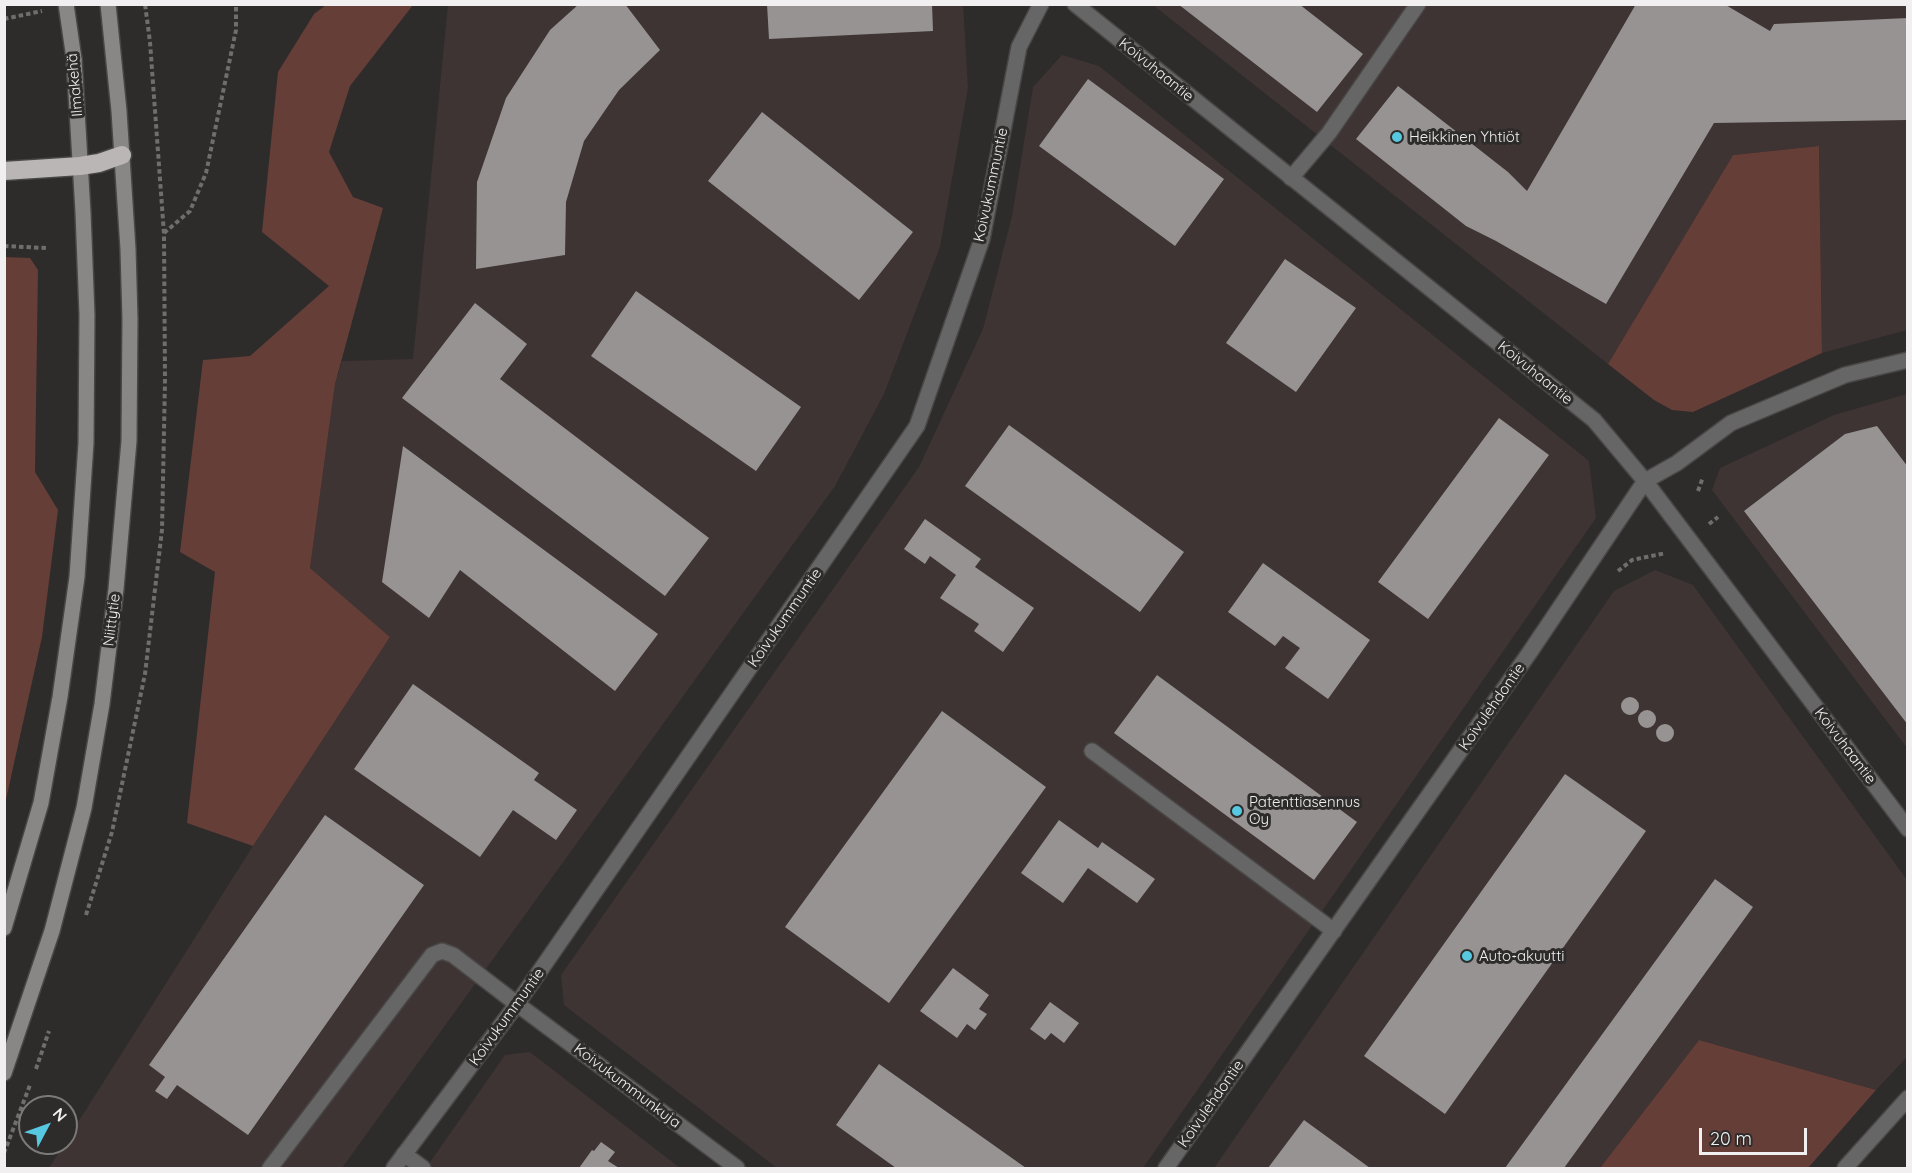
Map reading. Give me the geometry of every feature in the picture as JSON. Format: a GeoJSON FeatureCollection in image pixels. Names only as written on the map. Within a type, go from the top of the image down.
{"type":"FeatureCollection","features":[{"type":"Feature","properties":{"kind":"highway"},"geometry":{"type":"LineString","coordinates":[[4,171],[80,166],[99,163],[122,155]]}},
{"type":"Feature","properties":{"kind":"main road","name":"Ilmakehä"},"geometry":{"type":"LineString","coordinates":[[66,4],[74,59],[80,166]]}},
{"type":"Feature","properties":{"kind":"main road"},"geometry":{"type":"LineString","coordinates":[[108,4],[122,155]]}},
{"type":"Feature","properties":{"kind":"main road","name":"Niittytie"},"geometry":{"type":"LineString","coordinates":[[4,1073],[52,931],[76,842],[84,808],[105,681],[129,441],[128,249],[122,155]]}},
{"type":"Feature","properties":{"kind":"main road"},"geometry":{"type":"LineString","coordinates":[[4,928],[41,803],[60,697],[77,577],[86,443],[87,315],[80,166]]}},
{"type":"Feature","properties":{"kind":"street","name":"Koivukummuntie"},"geometry":{"type":"LineString","coordinates":[[394,1168],[517,1004],[916,426],[982,239],[1019,47],[1041,4]]}},
{"type":"Feature","properties":{"kind":"street","name":"Koivuhaantie"},"geometry":{"type":"LineString","coordinates":[[1075,4],[1594,420],[1645,481],[1908,829]]}},
{"type":"Feature","properties":{"kind":"street"},"geometry":{"type":"LineString","coordinates":[[1291,178],[1329,133],[1418,4]]}},
{"type":"Feature","properties":{"kind":"street","name":"Koivulehdontie"},"geometry":{"type":"LineString","coordinates":[[1166,1168],[1530,652],[1645,481],[1677,463],[1731,423],[1845,375],[1908,360]]}},
{"type":"Feature","properties":{"kind":"street"},"geometry":{"type":"LineString","coordinates":[[1092,751],[1334,931]]}},
{"type":"Feature","properties":{"kind":"street","name":"Koivukummunkuja"},"geometry":{"type":"LineString","coordinates":[[270,1168],[432,955],[442,951],[453,955],[737,1168]]}},
{"type":"Feature","properties":{"kind":"street"},"geometry":{"type":"LineString","coordinates":[[1845,1168],[1908,1098]]}},
{"type":"Feature","properties":{"kind":"street"},"geometry":{"type":"LineString","coordinates":[[404,1154],[423,1168]]}},
{"type":"Feature","properties":{"kind":"path"},"geometry":{"type":"LineString","coordinates":[[145,4],[150,42]]}},
{"type":"Feature","properties":{"kind":"path"},"geometry":{"type":"LineString","coordinates":[[164,234],[190,211],[206,172],[236,30],[236,4]]}},
{"type":"Feature","properties":{"kind":"path"},"geometry":{"type":"LineString","coordinates":[[4,19],[48,9]]}},
{"type":"Feature","properties":{"kind":"path"},"geometry":{"type":"LineString","coordinates":[[4,246],[46,248]]}},
{"type":"Feature","properties":{"kind":"shaded area"},"geometry":{"type":"Polygon","coordinates":[[[326,5],[413,5],[350,86],[329,152],[353,197],[383,208],[335,384],[310,568],[390,637],[253,846],[187,823],[215,572],[180,552],[203,360],[250,356],[329,286],[262,232],[278,72],[314,14],[326,5]]]}},
{"type":"Feature","properties":{"kind":"shaded area"},"geometry":{"type":"Polygon","coordinates":[[[448,5],[963,5],[968,88],[940,247],[884,394],[835,486],[342,1168],[49,1168],[57,1155],[78,1155],[78,1122],[253,846],[390,637],[310,568],[335,384],[342,361],[413,359],[448,5]]]}},
{"type":"Feature","properties":{"kind":"shaded area"},"geometry":{"type":"Polygon","coordinates":[[[1153,5],[1907,5],[1907,330],[1822,353],[1819,146],[1733,155],[1608,364],[1153,5]]]}},
{"type":"Feature","properties":{"kind":"shaded area"},"geometry":{"type":"Polygon","coordinates":[[[1062,55],[1099,66],[1589,461],[1596,518],[1143,1168],[777,1168],[564,1005],[561,975],[919,467],[983,329],[1012,216],[1033,87],[1062,55]]]}},
{"type":"Feature","properties":{"kind":"shaded area"},"geometry":{"type":"Polygon","coordinates":[[[1819,146],[1822,353],[1693,412],[1672,410],[1654,400],[1608,364],[1733,155],[1819,146]]]}},
{"type":"Feature","properties":{"kind":"shaded area"},"geometry":{"type":"Polygon","coordinates":[[[5,257],[30,258],[38,270],[35,472],[58,510],[42,637],[5,804],[5,257]]]}},
{"type":"Feature","properties":{"kind":"shaded area"},"geometry":{"type":"Polygon","coordinates":[[[1907,394],[1907,748],[1712,490],[1720,468],[1834,415],[1907,394]]]}},
{"type":"Feature","properties":{"kind":"shaded area"},"geometry":{"type":"Polygon","coordinates":[[[1655,570],[1693,585],[1907,880],[1907,1057],[1876,1090],[1699,1040],[1600,1168],[1214,1168],[1614,591],[1655,570]]]}},
{"type":"Feature","properties":{"kind":"shaded area"},"geometry":{"type":"Polygon","coordinates":[[[1699,1040],[1876,1090],[1808,1168],[1600,1168],[1699,1040]]]}},
{"type":"Feature","properties":{"kind":"shaded area"},"geometry":{"type":"Polygon","coordinates":[[[530,1052],[680,1168],[426,1168],[505,1055],[530,1052]]]}},
{"type":"Feature","properties":{"kind":"building"},"geometry":{"type":"Polygon","coordinates":[[[579,4],[625,4],[660,50],[619,90],[584,141],[566,202],[565,255],[476,269],[477,182],[506,98],[550,30],[579,4]]]}},
{"type":"Feature","properties":{"kind":"building"},"geometry":{"type":"Polygon","coordinates":[[[767,4],[932,4],[933,31],[769,39],[767,4]]]}},
{"type":"Feature","properties":{"kind":"building"},"geometry":{"type":"Polygon","coordinates":[[[1178,4],[1299,4],[1363,54],[1317,112],[1178,4]]]}},
{"type":"Feature","properties":{"kind":"building"},"geometry":{"type":"Polygon","coordinates":[[[1636,4],[1724,4],[1770,31],[1774,24],[1908,18],[1908,120],[1714,123],[1606,304],[1466,226],[1356,139],[1398,86],[1508,172],[1527,191],[1636,4]]]}},
{"type":"Feature","properties":{"kind":"building"},"geometry":{"type":"Polygon","coordinates":[[[1088,79],[1224,179],[1175,246],[1039,146],[1088,79]]]}},
{"type":"Feature","properties":{"kind":"building"},"geometry":{"type":"Polygon","coordinates":[[[762,112],[913,232],[859,300],[708,181],[762,112]]]}},
{"type":"Feature","properties":{"kind":"building"},"geometry":{"type":"Polygon","coordinates":[[[1285,259],[1356,308],[1296,392],[1226,343],[1285,259]]]}},
{"type":"Feature","properties":{"kind":"building"},"geometry":{"type":"Polygon","coordinates":[[[636,291],[801,407],[756,471],[591,356],[636,291]]]}},
{"type":"Feature","properties":{"kind":"building"},"geometry":{"type":"Polygon","coordinates":[[[475,303],[527,344],[500,379],[709,538],[665,596],[402,398],[475,303]]]}},
{"type":"Feature","properties":{"kind":"building"},"geometry":{"type":"Polygon","coordinates":[[[1499,418],[1549,455],[1428,619],[1378,582],[1499,418]]]}},
{"type":"Feature","properties":{"kind":"building"},"geometry":{"type":"Polygon","coordinates":[[[1009,425],[1184,552],[1140,612],[965,486],[1009,425]]]}},
{"type":"Feature","properties":{"kind":"building"},"geometry":{"type":"Polygon","coordinates":[[[1877,426],[1908,467],[1908,725],[1744,511],[1845,434],[1877,426]]]}},
{"type":"Feature","properties":{"kind":"building"},"geometry":{"type":"Polygon","coordinates":[[[403,446],[658,634],[615,691],[460,570],[429,618],[382,582],[403,446]]]}},
{"type":"Feature","properties":{"kind":"building"},"geometry":{"type":"Polygon","coordinates":[[[925,519],[981,559],[975,567],[1034,608],[1003,652],[974,631],[979,624],[940,598],[956,575],[930,556],[925,564],[904,549],[925,519]]]}},
{"type":"Feature","properties":{"kind":"building"},"geometry":{"type":"Polygon","coordinates":[[[1263,563],[1370,640],[1328,699],[1285,668],[1300,648],[1283,636],[1275,646],[1228,612],[1263,563]]]}},
{"type":"Feature","properties":{"kind":"building"},"geometry":{"type":"Polygon","coordinates":[[[1157,675],[1357,822],[1314,880],[1114,733],[1157,675]]]}},
{"type":"Feature","properties":{"kind":"building"},"geometry":{"type":"Polygon","coordinates":[[[413,684],[539,773],[534,780],[577,810],[556,840],[513,810],[480,857],[354,769],[413,684]]]}},
{"type":"Feature","properties":{"kind":"building"},"geometry":{"type":"Polygon","coordinates":[[[1630,697],[1636,700],[1639,706],[1636,712],[1630,715],[1624,712],[1621,706],[1624,700],[1630,697]]]}},
{"type":"Feature","properties":{"kind":"building"},"geometry":{"type":"Polygon","coordinates":[[[1647,710],[1653,713],[1656,719],[1653,725],[1647,728],[1641,725],[1638,719],[1641,713],[1647,710]]]}},
{"type":"Feature","properties":{"kind":"building"},"geometry":{"type":"Polygon","coordinates":[[[942,711],[1046,787],[889,1003],[785,927],[942,711]]]}},
{"type":"Feature","properties":{"kind":"building"},"geometry":{"type":"Polygon","coordinates":[[[1665,724],[1671,727],[1674,733],[1671,739],[1665,742],[1659,739],[1656,733],[1659,727],[1665,724]]]}},
{"type":"Feature","properties":{"kind":"building"},"geometry":{"type":"Polygon","coordinates":[[[1565,774],[1646,831],[1445,1114],[1364,1056],[1565,774]]]}},
{"type":"Feature","properties":{"kind":"building"},"geometry":{"type":"Polygon","coordinates":[[[325,815],[424,885],[248,1135],[177,1085],[167,1099],[155,1091],[165,1077],[149,1065],[325,815]]]}},
{"type":"Feature","properties":{"kind":"building"},"geometry":{"type":"Polygon","coordinates":[[[1059,820],[1098,848],[1102,842],[1155,879],[1137,903],[1088,868],[1063,903],[1021,873],[1059,820]]]}},
{"type":"Feature","properties":{"kind":"building"},"geometry":{"type":"Polygon","coordinates":[[[1715,879],[1753,907],[1564,1168],[1505,1168],[1715,879]]]}},
{"type":"Feature","properties":{"kind":"building"},"geometry":{"type":"Polygon","coordinates":[[[953,968],[989,995],[979,1009],[987,1014],[975,1030],[967,1024],[957,1038],[920,1011],[953,968]]]}},
{"type":"Feature","properties":{"kind":"building"},"geometry":{"type":"Polygon","coordinates":[[[1050,1002],[1079,1023],[1064,1043],[1051,1033],[1045,1040],[1030,1029],[1050,1002]]]}},
{"type":"Feature","properties":{"kind":"building"},"geometry":{"type":"Polygon","coordinates":[[[879,1064],[1026,1168],[896,1168],[836,1125],[879,1064]]]}},
{"type":"Feature","properties":{"kind":"building"},"geometry":{"type":"Polygon","coordinates":[[[1304,1120],[1370,1168],[1268,1168],[1304,1120]]]}},
{"type":"Feature","properties":{"kind":"building"},"geometry":{"type":"Polygon","coordinates":[[[601,1142],[615,1152],[608,1161],[619,1168],[579,1168],[592,1150],[594,1151],[601,1142]]]}},
{"type":"Feature","properties":{"kind":"place","name":"Heikkinen Yhtiöt"},"geometry":{"type":"Point","coordinates":[1397,137]}},
{"type":"Feature","properties":{"kind":"place","name":"Patenttiasennus Oy"},"geometry":{"type":"Point","coordinates":[1237,811]}},
{"type":"Feature","properties":{"kind":"place","name":"Auto-akuutti"},"geometry":{"type":"Point","coordinates":[1467,956]}}]}
